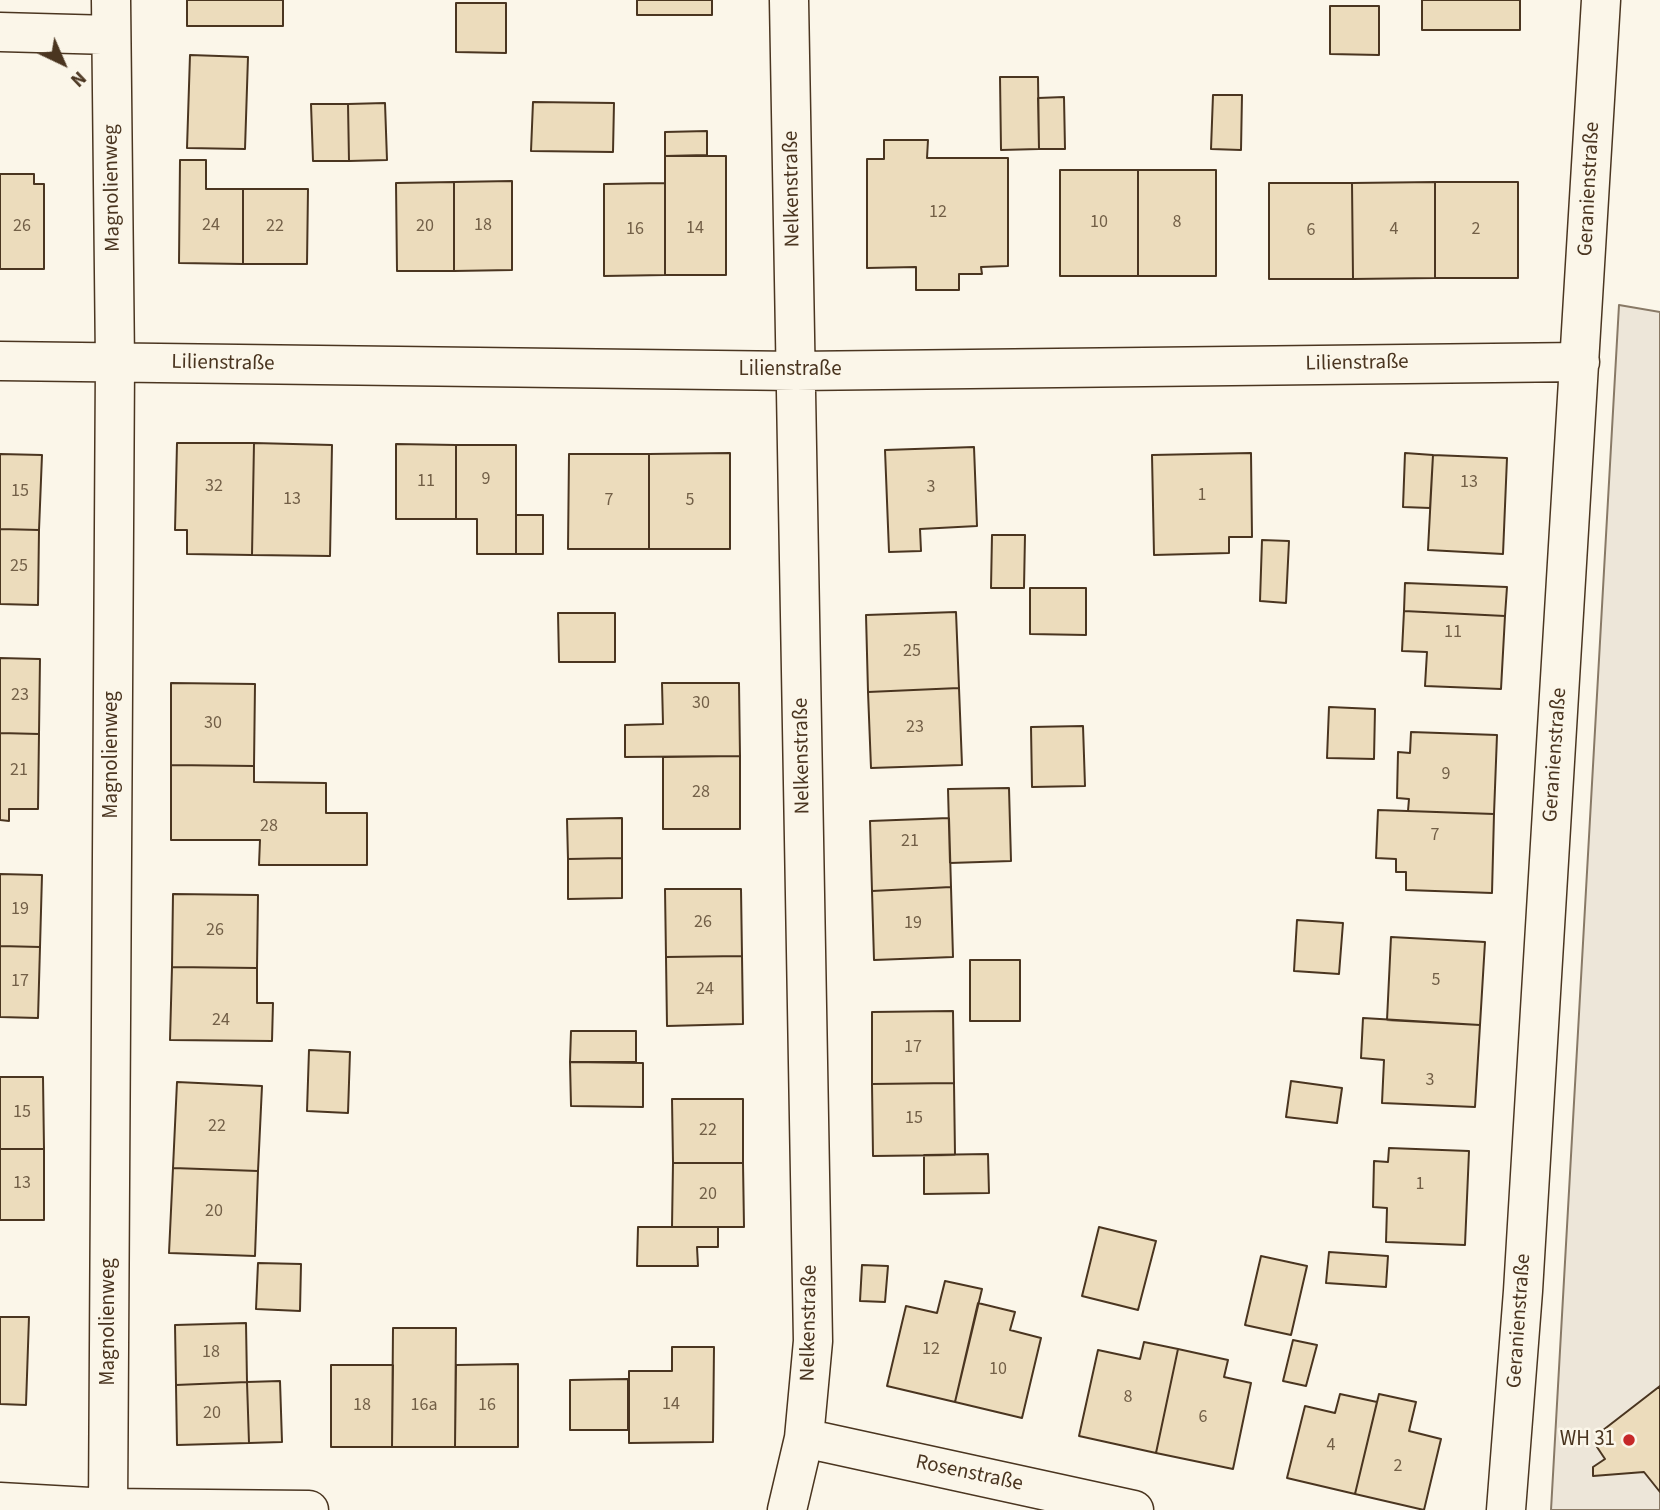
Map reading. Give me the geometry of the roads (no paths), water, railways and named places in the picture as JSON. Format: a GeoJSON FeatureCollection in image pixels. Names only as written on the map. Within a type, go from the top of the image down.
{"type":"FeatureCollection","features":[{"type":"Feature","properties":{"kind":"street","name":"Nelkenstraße"},"geometry":{"type":"LineString","coordinates":[[787,1510],[804,1438],[813,1341],[789,0]]}},
{"type":"Feature","properties":{"kind":"street","name":"Geranienstraße"},"geometry":{"type":"LineString","coordinates":[[1506,1510],[1523,1292],[1601,0]]}},
{"type":"Feature","properties":{"kind":"street"},"geometry":{"type":"LineString","coordinates":[[0,32],[111,17]]}},
{"type":"Feature","properties":{"kind":"street","name":"Magnolienweg"},"geometry":{"type":"LineString","coordinates":[[108,1509],[115,363],[111,17]]}},
{"type":"Feature","properties":{"kind":"street","name":"Lilienstraße"},"geometry":{"type":"LineString","coordinates":[[0,361],[796,371],[1580,362]]}},
{"type":"Feature","properties":{"kind":"street","name":"Rosenstraße"},"geometry":{"type":"LineString","coordinates":[[804,1438],[1134,1510]]}},
{"type":"Feature","properties":{"kind":"street"},"geometry":{"type":"LineString","coordinates":[[0,1502],[108,1509],[309,1510]]}},
{"type":"Feature","properties":{"kind":"place","name":"WH 31"},"geometry":{"type":"Point","coordinates":[1629,1440]}}]}
